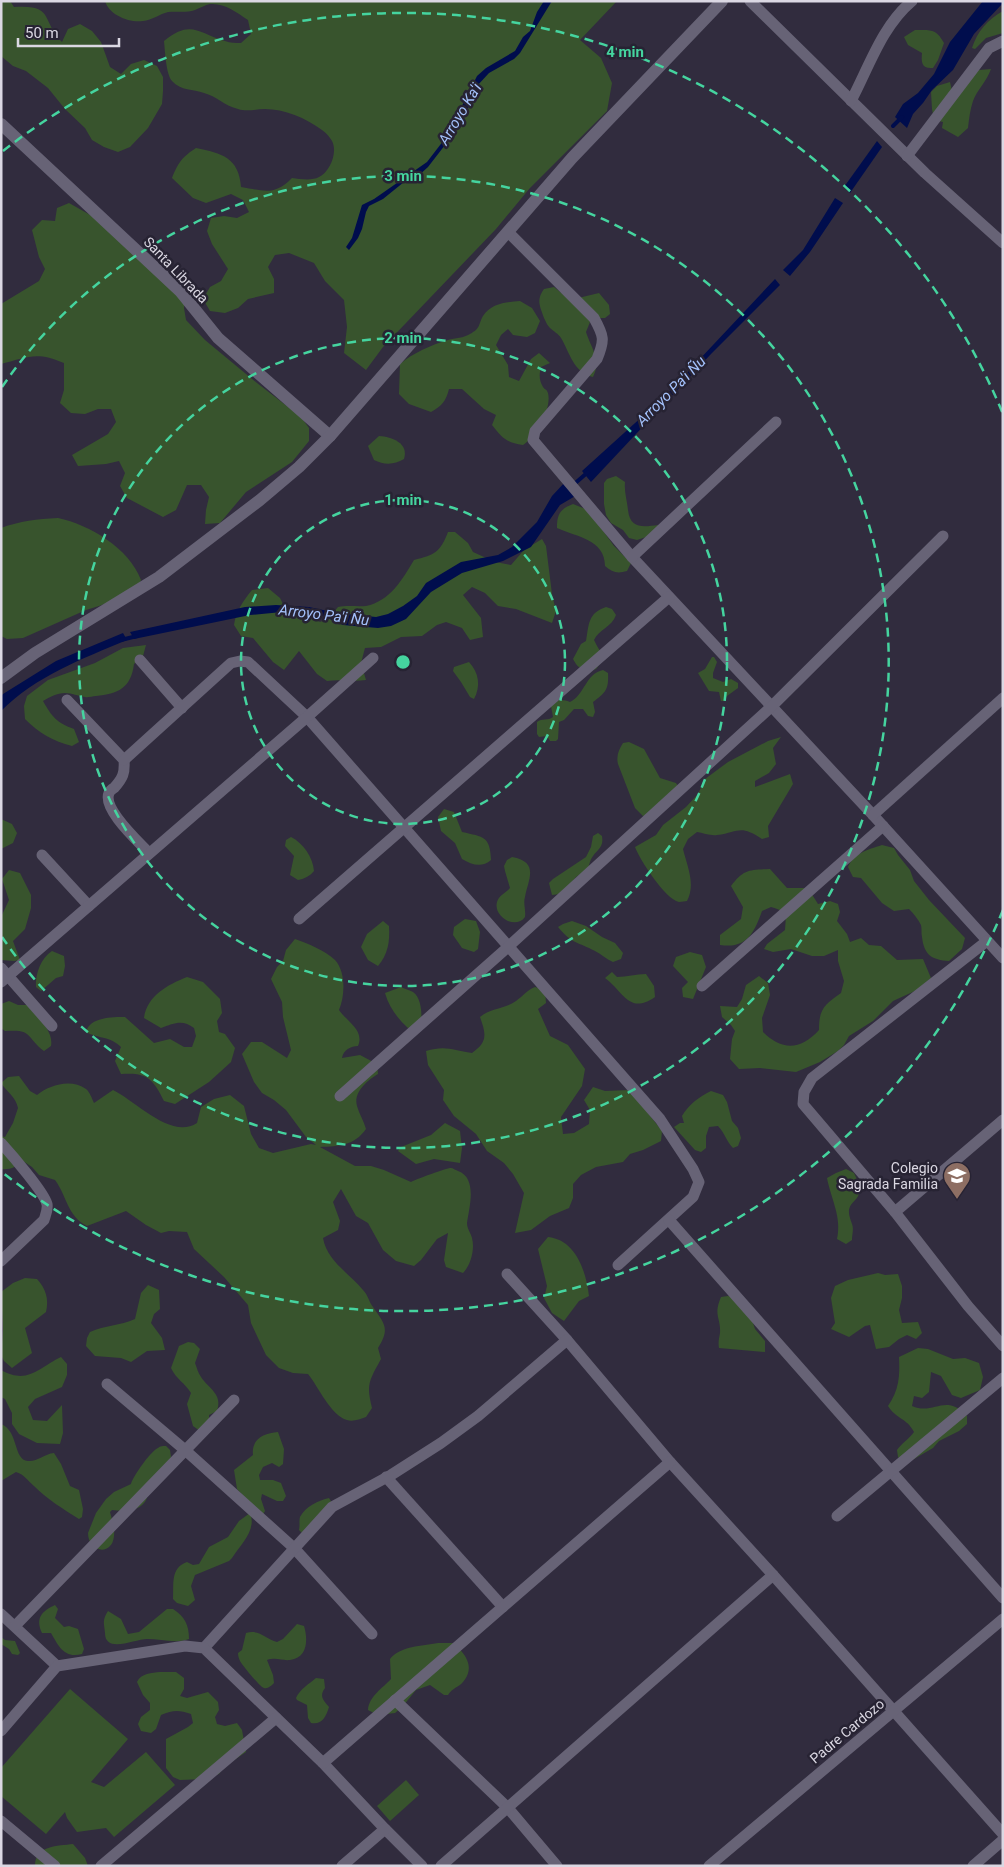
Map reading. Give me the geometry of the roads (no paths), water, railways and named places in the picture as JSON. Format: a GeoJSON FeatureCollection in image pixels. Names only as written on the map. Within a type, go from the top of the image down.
{"type":"FeatureCollection","features":[{"type":"Feature","properties":{"kind":"main road"},"geometry":{"type":"LineString","coordinates":[[1,678],[35,653],[159,577],[260,500],[299,467],[330,436],[572,158],[722,1]]}},
{"type":"Feature","properties":{"kind":"main road","name":"Santa Librada"},"geometry":{"type":"LineString","coordinates":[[1,124],[180,291],[218,338],[330,436]]}},
{"type":"Feature","properties":{"kind":"street"},"geometry":{"type":"LineString","coordinates":[[750,1],[907,156],[1003,244]]}},
{"type":"Feature","properties":{"kind":"street"},"geometry":{"type":"LineString","coordinates":[[851,101],[888,27],[899,12],[912,1]]}},
{"type":"Feature","properties":{"kind":"street"},"geometry":{"type":"LineString","coordinates":[[907,156],[989,48],[1003,41]]}},
{"type":"Feature","properties":{"kind":"street"},"geometry":{"type":"LineString","coordinates":[[508,232],[594,318],[603,333],[603,345],[597,359],[533,435],[533,440],[632,557],[873,815],[1003,958]]}},
{"type":"Feature","properties":{"kind":"street"},"geometry":{"type":"LineString","coordinates":[[632,557],[776,422]]}},
{"type":"Feature","properties":{"kind":"street"},"geometry":{"type":"LineString","coordinates":[[340,1096],[508,947],[771,707],[943,536]]}},
{"type":"Feature","properties":{"kind":"street"},"geometry":{"type":"LineString","coordinates":[[299,919],[669,597]]}},
{"type":"Feature","properties":{"kind":"street"},"geometry":{"type":"LineString","coordinates":[[52,1026],[4,976],[89,906],[373,658]]}},
{"type":"Feature","properties":{"kind":"street"},"geometry":{"type":"LineString","coordinates":[[140,660],[182,708]]}},
{"type":"Feature","properties":{"kind":"street"},"geometry":{"type":"LineString","coordinates":[[124,760],[231,663],[248,662],[307,717],[660,1120],[693,1169],[699,1182],[693,1197],[618,1265]]}},
{"type":"Feature","properties":{"kind":"street"},"geometry":{"type":"LineString","coordinates":[[873,815],[1003,698]]}},
{"type":"Feature","properties":{"kind":"street"},"geometry":{"type":"LineString","coordinates":[[67,700],[124,760],[125,773],[121,781],[109,793],[108,803],[115,815],[149,853]]}},
{"type":"Feature","properties":{"kind":"street"},"geometry":{"type":"LineString","coordinates":[[702,986],[883,826]]}},
{"type":"Feature","properties":{"kind":"street"},"geometry":{"type":"LineString","coordinates":[[42,854],[89,906]]}},
{"type":"Feature","properties":{"kind":"street"},"geometry":{"type":"LineString","coordinates":[[987,941],[812,1078],[804,1092],[803,1104],[895,1212],[968,1306],[1003,1346]]}},
{"type":"Feature","properties":{"kind":"street"},"geometry":{"type":"LineString","coordinates":[[895,1212],[1003,1120]]}},
{"type":"Feature","properties":{"kind":"street"},"geometry":{"type":"LineString","coordinates":[[1,1143],[19,1164],[46,1203],[47,1212],[44,1220],[1,1261]]}},
{"type":"Feature","properties":{"kind":"street"},"geometry":{"type":"LineString","coordinates":[[669,1220],[1003,1598]]}},
{"type":"Feature","properties":{"kind":"street"},"geometry":{"type":"LineString","coordinates":[[507,1274],[567,1340],[670,1462],[773,1574],[1003,1834]]}},
{"type":"Feature","properties":{"kind":"street"},"geometry":{"type":"LineString","coordinates":[[204,1648],[332,1507],[441,1443],[478,1416],[567,1340]]}},
{"type":"Feature","properties":{"kind":"street"},"geometry":{"type":"LineString","coordinates":[[837,1516],[1003,1378]]}},
{"type":"Feature","properties":{"kind":"street"},"geometry":{"type":"LineString","coordinates":[[107,1384],[185,1450],[294,1548],[372,1634]]}},
{"type":"Feature","properties":{"kind":"street"},"geometry":{"type":"LineString","coordinates":[[15,1626],[234,1400]]}},
{"type":"Feature","properties":{"kind":"street"},"geometry":{"type":"LineString","coordinates":[[323,1763],[670,1462]]}},
{"type":"Feature","properties":{"kind":"street"},"geometry":{"type":"LineString","coordinates":[[386,1477],[502,1607]]}},
{"type":"Feature","properties":{"kind":"street"},"geometry":{"type":"LineString","coordinates":[[441,1866],[773,1574]]}},
{"type":"Feature","properties":{"kind":"street"},"geometry":{"type":"LineString","coordinates":[[1,1614],[57,1666]]}},
{"type":"Feature","properties":{"kind":"street","name":"Padre Cardozo"},"geometry":{"type":"LineString","coordinates":[[709,1866],[1003,1620]]}},
{"type":"Feature","properties":{"kind":"street"},"geometry":{"type":"LineString","coordinates":[[1,1732],[57,1666],[185,1646],[204,1648],[323,1763],[385,1830],[422,1866]]}},
{"type":"Feature","properties":{"kind":"street"},"geometry":{"type":"LineString","coordinates":[[395,1700],[508,1808],[557,1866]]}},
{"type":"Feature","properties":{"kind":"street"},"geometry":{"type":"LineString","coordinates":[[101,1866],[276,1718]]}},
{"type":"Feature","properties":{"kind":"street"},"geometry":{"type":"LineString","coordinates":[[1,1821],[55,1866]]}},
{"type":"Feature","properties":{"kind":"street"},"geometry":{"type":"LineString","coordinates":[[342,1866],[385,1830]]}},
{"type":"Feature","properties":{"kind":"street"},"geometry":{"type":"LineString","coordinates":[[973,1866],[1003,1840]]}},
{"type":"Feature","properties":{"kind":"water","name":"Arroyo Ka'i"},"geometry":{"type":"Polygon","coordinates":[[[544,1],[552,1],[520,53],[514,59],[489,73],[477,86],[469,106],[452,136],[428,167],[417,177],[404,182],[383,199],[369,206],[358,238],[349,250],[346,247],[352,238],[362,205],[374,199],[427,162],[447,136],[477,76],[486,68],[515,51],[523,37],[530,31],[537,12],[544,1]]]}},
{"type":"Feature","properties":{"kind":"water"},"geometry":{"type":"Polygon","coordinates":[[[983,1],[1003,1],[1003,3],[974,34],[953,70],[932,90],[913,114],[907,128],[895,117],[903,104],[918,93],[934,74],[950,42],[983,1]]]}},
{"type":"Feature","properties":{"kind":"water"},"geometry":{"type":"Polygon","coordinates":[[[877,141],[882,147],[850,193],[844,187],[877,141]]]}},
{"type":"Feature","properties":{"kind":"water"},"geometry":{"type":"Polygon","coordinates":[[[835,198],[843,203],[810,252],[790,276],[783,270],[803,250],[835,198]]]}},
{"type":"Feature","properties":{"kind":"water"},"geometry":{"type":"Polygon","coordinates":[[[775,279],[780,285],[711,354],[591,482],[582,471],[666,395],[775,279]]]}},
{"type":"Feature","properties":{"kind":"water"},"geometry":{"type":"Polygon","coordinates":[[[566,481],[577,495],[560,505],[531,547],[503,561],[462,573],[431,592],[406,619],[391,626],[378,628],[343,625],[323,616],[282,612],[250,615],[134,639],[130,632],[245,607],[276,605],[309,607],[337,613],[376,617],[388,614],[417,596],[426,583],[461,562],[498,555],[512,547],[537,522],[552,496],[566,481]]]}},
{"type":"Feature","properties":{"kind":"water"},"geometry":{"type":"Polygon","coordinates":[[[123,633],[127,640],[44,678],[1,711],[1,696],[3,694],[56,661],[123,633]]]}},
{"type":"Feature","properties":{"kind":"waterway","name":"Arroyo Pa'i Ñu"},"geometry":{"type":"LineString","coordinates":[[893,126],[902,117]]}},
{"type":"Feature","properties":{"kind":"waterway","name":"Arroyo Pa'i Ñu"},"geometry":{"type":"LineString","coordinates":[[572,486],[588,472]]}},
{"type":"Feature","properties":{"kind":"waterway","name":"Arroyo Pa'i Ñu"},"geometry":{"type":"LineString","coordinates":[[121,640],[137,636]]}},
{"type":"Feature","properties":{"kind":"place","name":"Colegio Sagrada Familia"},"geometry":{"type":"Point","coordinates":[957,1200]}}]}
